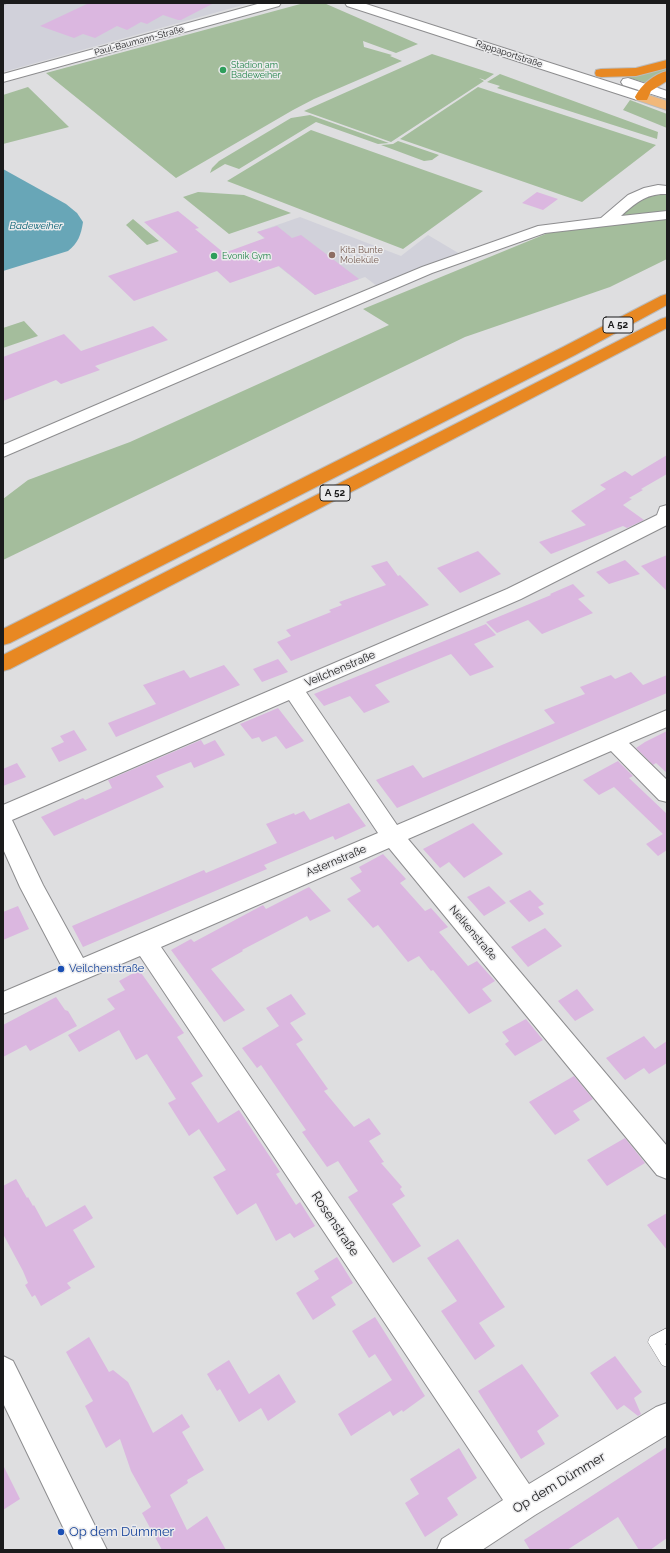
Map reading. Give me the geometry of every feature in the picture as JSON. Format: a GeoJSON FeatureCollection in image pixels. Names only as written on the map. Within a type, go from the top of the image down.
{"type":"FeatureCollection","features":[{"type":"Feature","properties":{"kind":"highway"},"geometry":{"type":"LineString","coordinates":[[601,73],[636,72],[667,64]]}},
{"type":"Feature","properties":{"kind":"highway"},"geometry":{"type":"LineString","coordinates":[[656,92],[667,75]]}},
{"type":"Feature","properties":{"kind":"highway","name":"A 52"},"geometry":{"type":"LineString","coordinates":[[3,638],[555,358],[667,299]]}},
{"type":"Feature","properties":{"kind":"highway","name":"A 52"},"geometry":{"type":"LineString","coordinates":[[3,664],[667,322]]}},
{"type":"Feature","properties":{"kind":"main road","name":"Rappaportstraße"},"geometry":{"type":"LineString","coordinates":[[656,92],[667,106]]}},
{"type":"Feature","properties":{"kind":"street","name":"Paul-Baumann-Straße"},"geometry":{"type":"LineString","coordinates":[[3,78],[275,3]]}},
{"type":"Feature","properties":{"kind":"street","name":"Rappaportstraße"},"geometry":{"type":"LineString","coordinates":[[351,3],[656,92]]}},
{"type":"Feature","properties":{"kind":"street","name":"Rappaportstraße"},"geometry":{"type":"LineString","coordinates":[[384,3],[656,92]]}},
{"type":"Feature","properties":{"kind":"street"},"geometry":{"type":"LineString","coordinates":[[605,222],[642,192],[651,190],[667,190]]}},
{"type":"Feature","properties":{"kind":"street"},"geometry":{"type":"LineString","coordinates":[[3,452],[284,330],[427,270],[543,230],[667,215]]}},
{"type":"Feature","properties":{"kind":"street","name":"Veilchenstraße"},"geometry":{"type":"LineString","coordinates":[[3,815],[514,594],[667,516]]}},
{"type":"Feature","properties":{"kind":"street","name":"Nelkenstraße"},"geometry":{"type":"LineString","coordinates":[[293,689],[393,837],[667,1166]]}},
{"type":"Feature","properties":{"kind":"street","name":"Asternstraße"},"geometry":{"type":"LineString","coordinates":[[3,1003],[393,837],[667,718]]}},
{"type":"Feature","properties":{"kind":"street"},"geometry":{"type":"LineString","coordinates":[[614,741],[667,794]]}},
{"type":"Feature","properties":{"kind":"street"},"geometry":{"type":"LineString","coordinates":[[3,824],[32,887],[77,971]]}},
{"type":"Feature","properties":{"kind":"street","name":"Rosenstraße"},"geometry":{"type":"LineString","coordinates":[[145,943],[524,1504]]}},
{"type":"Feature","properties":{"kind":"street"},"geometry":{"type":"LineString","coordinates":[[3,1371],[91,1550]]}},
{"type":"Feature","properties":{"kind":"street","name":"Op dem Dümmer"},"geometry":{"type":"LineString","coordinates":[[453,1550],[524,1504],[667,1418]]}},
{"type":"Feature","properties":{"kind":"lane"},"geometry":{"type":"LineString","coordinates":[[667,1335],[655,1342],[667,1360]]}},
{"type":"Feature","properties":{"kind":"shaded area"},"geometry":{"type":"Polygon","coordinates":[[[3,3],[250,3],[3,72],[3,3]]]}},
{"type":"Feature","properties":{"kind":"shaded area","name":"Kita Bunte Moleküle"},"geometry":{"type":"Polygon","coordinates":[[[300,217],[401,256],[428,235],[460,254],[377,286],[365,277],[315,295],[250,244],[265,239],[257,232],[300,217]]]}},
{"type":"Feature","properties":{"kind":"green space"},"geometry":{"type":"Polygon","coordinates":[[[304,3],[324,3],[418,44],[396,53],[363,41],[364,47],[392,55],[390,56],[402,61],[314,99],[176,178],[46,73],[304,3]]]}},
{"type":"Feature","properties":{"kind":"green space"},"geometry":{"type":"Polygon","coordinates":[[[432,54],[494,74],[485,80],[479,78],[484,81],[391,142],[304,111],[432,54]]]}},
{"type":"Feature","properties":{"kind":"green space"},"geometry":{"type":"Polygon","coordinates":[[[667,67],[667,71],[647,83],[623,76],[667,67]]]}},
{"type":"Feature","properties":{"kind":"green space"},"geometry":{"type":"Polygon","coordinates":[[[500,74],[658,132],[657,139],[497,88],[500,86],[487,82],[500,74]]]}},
{"type":"Feature","properties":{"kind":"green space"},"geometry":{"type":"Polygon","coordinates":[[[28,87],[69,127],[3,144],[3,95],[28,87]]]}},
{"type":"Feature","properties":{"kind":"green space"},"geometry":{"type":"Polygon","coordinates":[[[478,87],[656,145],[582,202],[400,139],[478,87]]]}},
{"type":"Feature","properties":{"kind":"green space"},"geometry":{"type":"Polygon","coordinates":[[[630,100],[667,114],[667,128],[623,110],[630,100]]]}},
{"type":"Feature","properties":{"kind":"green space"},"geometry":{"type":"Polygon","coordinates":[[[310,115],[389,143],[378,144],[316,122],[239,169],[225,164],[210,173],[212,168],[219,161],[291,118],[310,115]]]}},
{"type":"Feature","properties":{"kind":"green space"},"geometry":{"type":"Polygon","coordinates":[[[311,130],[483,191],[403,249],[227,181],[311,130]]]}},
{"type":"Feature","properties":{"kind":"green space"},"geometry":{"type":"Polygon","coordinates":[[[398,141],[439,155],[432,160],[424,161],[381,145],[393,144],[398,141]]]}},
{"type":"Feature","properties":{"kind":"green space"},"geometry":{"type":"Polygon","coordinates":[[[198,192],[244,195],[291,213],[229,234],[183,197],[198,192]]]}},
{"type":"Feature","properties":{"kind":"green space"},"geometry":{"type":"Polygon","coordinates":[[[660,193],[667,195],[667,209],[662,213],[617,218],[645,195],[660,193]]]}},
{"type":"Feature","properties":{"kind":"green space"},"geometry":{"type":"Polygon","coordinates":[[[133,219],[159,241],[147,245],[126,225],[133,219]]]}},
{"type":"Feature","properties":{"kind":"green space"},"geometry":{"type":"Polygon","coordinates":[[[667,219],[667,259],[610,287],[465,337],[3,560],[3,499],[28,480],[130,442],[389,325],[363,309],[548,233],[667,219]]]}},
{"type":"Feature","properties":{"kind":"green space"},"geometry":{"type":"Polygon","coordinates":[[[24,321],[38,336],[3,348],[3,328],[24,321]]]}},
{"type":"Feature","properties":{"kind":"water","name":"Badeweiher"},"geometry":{"type":"Polygon","coordinates":[[[3,169],[66,204],[77,213],[83,222],[81,231],[77,242],[68,251],[3,271],[3,169]]]}},
{"type":"Feature","properties":{"kind":"building"},"geometry":{"type":"Polygon","coordinates":[[[89,3],[214,3],[181,20],[163,15],[147,24],[141,22],[127,30],[117,26],[95,38],[83,34],[74,38],[40,26],[89,3]]]}},
{"type":"Feature","properties":{"kind":"building"},"geometry":{"type":"Polygon","coordinates":[[[537,192],[558,199],[543,210],[522,203],[537,192]]]}},
{"type":"Feature","properties":{"kind":"building"},"geometry":{"type":"Polygon","coordinates":[[[178,211],[199,228],[195,229],[224,253],[265,238],[257,232],[277,226],[292,238],[301,235],[359,279],[315,295],[279,266],[230,283],[217,271],[134,301],[108,276],[178,252],[144,222],[178,211]]]}},
{"type":"Feature","properties":{"kind":"building"},"geometry":{"type":"Polygon","coordinates":[[[153,326],[168,340],[95,366],[100,370],[61,384],[56,380],[3,401],[3,357],[64,334],[81,351],[153,326]]]}},
{"type":"Feature","properties":{"kind":"building"},"geometry":{"type":"Polygon","coordinates":[[[667,455],[667,474],[641,489],[643,490],[629,498],[632,499],[623,505],[644,520],[627,528],[623,526],[551,554],[539,542],[586,525],[571,511],[606,489],[600,485],[625,471],[632,476],[667,455]]]}},
{"type":"Feature","properties":{"kind":"building"},"geometry":{"type":"Polygon","coordinates":[[[478,551],[501,574],[460,593],[437,568],[478,551]]]}},
{"type":"Feature","properties":{"kind":"building"},"geometry":{"type":"Polygon","coordinates":[[[667,555],[667,591],[641,566],[667,555]]]}},
{"type":"Feature","properties":{"kind":"building"},"geometry":{"type":"Polygon","coordinates":[[[625,560],[640,574],[609,584],[596,572],[625,560]]]}},
{"type":"Feature","properties":{"kind":"building"},"geometry":{"type":"Polygon","coordinates":[[[387,561],[398,576],[400,575],[429,605],[291,661],[277,642],[291,636],[286,630],[331,612],[329,610],[342,605],[339,602],[386,585],[371,566],[387,561]]]}},
{"type":"Feature","properties":{"kind":"building"},"geometry":{"type":"Polygon","coordinates":[[[573,584],[585,596],[578,599],[593,613],[542,634],[528,620],[497,633],[486,622],[551,595],[550,594],[573,584]]]}},
{"type":"Feature","properties":{"kind":"building"},"geometry":{"type":"Polygon","coordinates":[[[486,624],[496,635],[474,644],[494,667],[470,676],[451,654],[375,685],[390,702],[364,713],[350,696],[324,706],[314,694],[486,624]]]}},
{"type":"Feature","properties":{"kind":"building"},"geometry":{"type":"Polygon","coordinates":[[[278,659],[288,672],[262,682],[253,669],[278,659]]]}},
{"type":"Feature","properties":{"kind":"building"},"geometry":{"type":"Polygon","coordinates":[[[224,665],[240,685],[116,737],[108,723],[156,704],[143,685],[184,670],[190,678],[224,665]]]}},
{"type":"Feature","properties":{"kind":"building"},"geometry":{"type":"Polygon","coordinates":[[[631,672],[643,685],[667,675],[667,693],[397,808],[376,780],[413,765],[423,778],[555,723],[544,710],[585,694],[580,687],[611,675],[615,679],[631,672]]]}},
{"type":"Feature","properties":{"kind":"building"},"geometry":{"type":"Polygon","coordinates":[[[278,708],[304,741],[286,749],[276,736],[262,742],[259,737],[252,739],[240,724],[278,708]]]}},
{"type":"Feature","properties":{"kind":"building"},"geometry":{"type":"Polygon","coordinates":[[[74,730],[87,750],[59,762],[51,748],[64,742],[60,736],[74,730]]]}},
{"type":"Feature","properties":{"kind":"building"},"geometry":{"type":"Polygon","coordinates":[[[667,731],[667,773],[656,763],[653,765],[636,748],[667,731]]]}},
{"type":"Feature","properties":{"kind":"building"},"geometry":{"type":"Polygon","coordinates":[[[201,740],[204,745],[215,740],[225,755],[194,768],[191,762],[156,776],[164,787],[54,836],[41,817],[83,798],[85,800],[112,788],[108,780],[201,740]]]}},
{"type":"Feature","properties":{"kind":"building"},"geometry":{"type":"Polygon","coordinates":[[[618,761],[633,776],[629,778],[667,814],[667,850],[658,856],[646,844],[663,834],[614,787],[599,795],[583,780],[618,761]]]}},
{"type":"Feature","properties":{"kind":"building"},"geometry":{"type":"Polygon","coordinates":[[[17,763],[26,777],[3,786],[3,769],[17,763]]]}},
{"type":"Feature","properties":{"kind":"building"},"geometry":{"type":"Polygon","coordinates":[[[349,803],[366,826],[335,840],[333,836],[264,865],[267,869],[83,947],[72,926],[204,870],[206,873],[277,843],[266,824],[294,813],[295,815],[304,811],[310,820],[349,803]]]}},
{"type":"Feature","properties":{"kind":"building"},"geometry":{"type":"Polygon","coordinates":[[[473,823],[503,854],[464,878],[449,862],[440,868],[423,849],[473,823]]]}},
{"type":"Feature","properties":{"kind":"building"},"geometry":{"type":"Polygon","coordinates":[[[383,854],[406,879],[400,883],[425,911],[431,908],[448,927],[439,932],[468,966],[477,961],[495,981],[482,989],[492,1001],[469,1014],[433,970],[431,971],[419,956],[408,962],[378,925],[373,928],[347,899],[361,891],[350,878],[362,872],[359,867],[383,854]]]}},
{"type":"Feature","properties":{"kind":"building"},"geometry":{"type":"Polygon","coordinates":[[[489,886],[506,903],[484,916],[467,897],[489,886]]]}},
{"type":"Feature","properties":{"kind":"building"},"geometry":{"type":"Polygon","coordinates":[[[309,887],[331,911],[310,921],[307,916],[242,950],[243,951],[211,969],[245,1010],[224,1022],[171,950],[191,939],[194,942],[263,905],[266,909],[309,887]]]}},
{"type":"Feature","properties":{"kind":"building"},"geometry":{"type":"Polygon","coordinates":[[[530,890],[544,904],[538,907],[544,914],[529,922],[509,901],[530,890]]]}},
{"type":"Feature","properties":{"kind":"building"},"geometry":{"type":"Polygon","coordinates":[[[18,906],[29,929],[3,940],[3,912],[18,906]]]}},
{"type":"Feature","properties":{"kind":"building"},"geometry":{"type":"Polygon","coordinates":[[[545,928],[562,946],[528,967],[511,947],[545,928]]]}},
{"type":"Feature","properties":{"kind":"building"},"geometry":{"type":"Polygon","coordinates":[[[139,970],[184,1033],[177,1037],[203,1076],[191,1083],[218,1123],[239,1110],[280,1172],[276,1174],[296,1205],[300,1202],[315,1226],[294,1238],[290,1233],[276,1241],[256,1203],[237,1215],[213,1177],[226,1170],[199,1129],[189,1136],[168,1103],[176,1099],[147,1054],[136,1060],[119,1030],[79,1052],[68,1035],[115,1009],[107,999],[125,990],[119,981],[139,970]]]}},
{"type":"Feature","properties":{"kind":"building"},"geometry":{"type":"Polygon","coordinates":[[[577,989],[594,1010],[575,1021],[558,1001],[577,989]]]}},
{"type":"Feature","properties":{"kind":"building"},"geometry":{"type":"Polygon","coordinates":[[[291,994],[306,1014],[290,1023],[303,1040],[296,1044],[328,1089],[324,1091],[354,1127],[369,1118],[381,1134],[369,1141],[384,1162],[381,1163],[402,1187],[400,1189],[405,1196],[392,1204],[421,1246],[393,1263],[348,1197],[358,1191],[338,1161],[327,1167],[302,1132],[306,1130],[261,1065],[257,1068],[242,1048],[279,1026],[266,1008],[291,994]]]}},
{"type":"Feature","properties":{"kind":"building"},"geometry":{"type":"Polygon","coordinates":[[[56,997],[65,1010],[68,1011],[77,1026],[30,1051],[26,1045],[3,1057],[3,1025],[56,997]]]}},
{"type":"Feature","properties":{"kind":"building"},"geometry":{"type":"Polygon","coordinates":[[[526,1019],[543,1040],[515,1056],[505,1044],[509,1041],[502,1032],[526,1019]]]}},
{"type":"Feature","properties":{"kind":"building"},"geometry":{"type":"Polygon","coordinates":[[[644,1036],[655,1049],[667,1041],[667,1063],[649,1074],[644,1068],[625,1080],[606,1058],[644,1036]]]}},
{"type":"Feature","properties":{"kind":"building"},"geometry":{"type":"Polygon","coordinates":[[[574,1076],[593,1099],[573,1111],[580,1120],[555,1135],[529,1102],[574,1076]]]}},
{"type":"Feature","properties":{"kind":"building"},"geometry":{"type":"Polygon","coordinates":[[[625,1138],[645,1163],[607,1186],[587,1160],[625,1138]]]}},
{"type":"Feature","properties":{"kind":"building"},"geometry":{"type":"Polygon","coordinates":[[[16,1179],[27,1198],[28,1197],[33,1206],[34,1205],[46,1227],[85,1205],[93,1218],[73,1230],[95,1267],[67,1283],[71,1288],[41,1306],[35,1295],[32,1297],[25,1285],[28,1283],[23,1271],[3,1234],[3,1186],[16,1179]]]}},
{"type":"Feature","properties":{"kind":"building"},"geometry":{"type":"Polygon","coordinates":[[[667,1213],[667,1250],[647,1225],[667,1213]]]}},
{"type":"Feature","properties":{"kind":"building"},"geometry":{"type":"Polygon","coordinates":[[[458,1239],[505,1307],[479,1323],[495,1346],[475,1360],[441,1311],[457,1301],[427,1258],[458,1239]]]}},
{"type":"Feature","properties":{"kind":"building"},"geometry":{"type":"Polygon","coordinates":[[[337,1257],[353,1283],[331,1297],[336,1305],[313,1320],[296,1293],[319,1279],[314,1271],[337,1257]]]}},
{"type":"Feature","properties":{"kind":"building"},"geometry":{"type":"Polygon","coordinates":[[[375,1317],[425,1396],[403,1412],[402,1410],[393,1416],[390,1411],[351,1436],[338,1414],[392,1380],[375,1354],[369,1358],[352,1331],[375,1317]]]}},
{"type":"Feature","properties":{"kind":"building"},"geometry":{"type":"Polygon","coordinates":[[[89,1337],[109,1372],[113,1370],[128,1382],[153,1433],[182,1414],[190,1427],[182,1432],[204,1470],[187,1480],[188,1483],[170,1495],[187,1530],[207,1516],[226,1550],[162,1550],[142,1513],[151,1507],[131,1471],[120,1439],[106,1448],[85,1406],[93,1401],[66,1352],[89,1337]]]}},
{"type":"Feature","properties":{"kind":"building"},"geometry":{"type":"Polygon","coordinates":[[[615,1356],[642,1392],[634,1398],[641,1414],[638,1416],[624,1405],[617,1410],[590,1373],[615,1356]]]}},
{"type":"Feature","properties":{"kind":"building"},"geometry":{"type":"Polygon","coordinates":[[[229,1360],[249,1394],[279,1374],[296,1402],[268,1421],[261,1408],[239,1422],[220,1389],[217,1391],[207,1374],[229,1360]]]}},
{"type":"Feature","properties":{"kind":"building"},"geometry":{"type":"Polygon","coordinates":[[[522,1364],[559,1416],[537,1431],[545,1444],[521,1459],[478,1391],[522,1364]]]}},
{"type":"Feature","properties":{"kind":"building"},"geometry":{"type":"Polygon","coordinates":[[[667,1447],[667,1538],[650,1550],[639,1550],[618,1517],[567,1550],[530,1550],[524,1540],[667,1447]]]}},
{"type":"Feature","properties":{"kind":"building"},"geometry":{"type":"Polygon","coordinates":[[[459,1448],[477,1478],[447,1498],[458,1515],[425,1537],[405,1503],[419,1494],[410,1479],[459,1448]]]}},
{"type":"Feature","properties":{"kind":"building"},"geometry":{"type":"Polygon","coordinates":[[[3,1465],[20,1499],[3,1510],[3,1465]]]}},
{"type":"Feature","properties":{"kind":"place","name":"Stadion am Badeweiher"},"geometry":{"type":"Point","coordinates":[223,70]}},
{"type":"Feature","properties":{"kind":"place","name":"Kita Bunte Moleküle"},"geometry":{"type":"Point","coordinates":[332,255]}},
{"type":"Feature","properties":{"kind":"place","name":"Evonik Gym"},"geometry":{"type":"Point","coordinates":[214,256]}},
{"type":"Feature","properties":{"kind":"place","name":"Veilchenstraße"},"geometry":{"type":"Point","coordinates":[61,969]}},
{"type":"Feature","properties":{"kind":"place","name":"Op dem Dümmer"},"geometry":{"type":"Point","coordinates":[61,1532]}}]}
